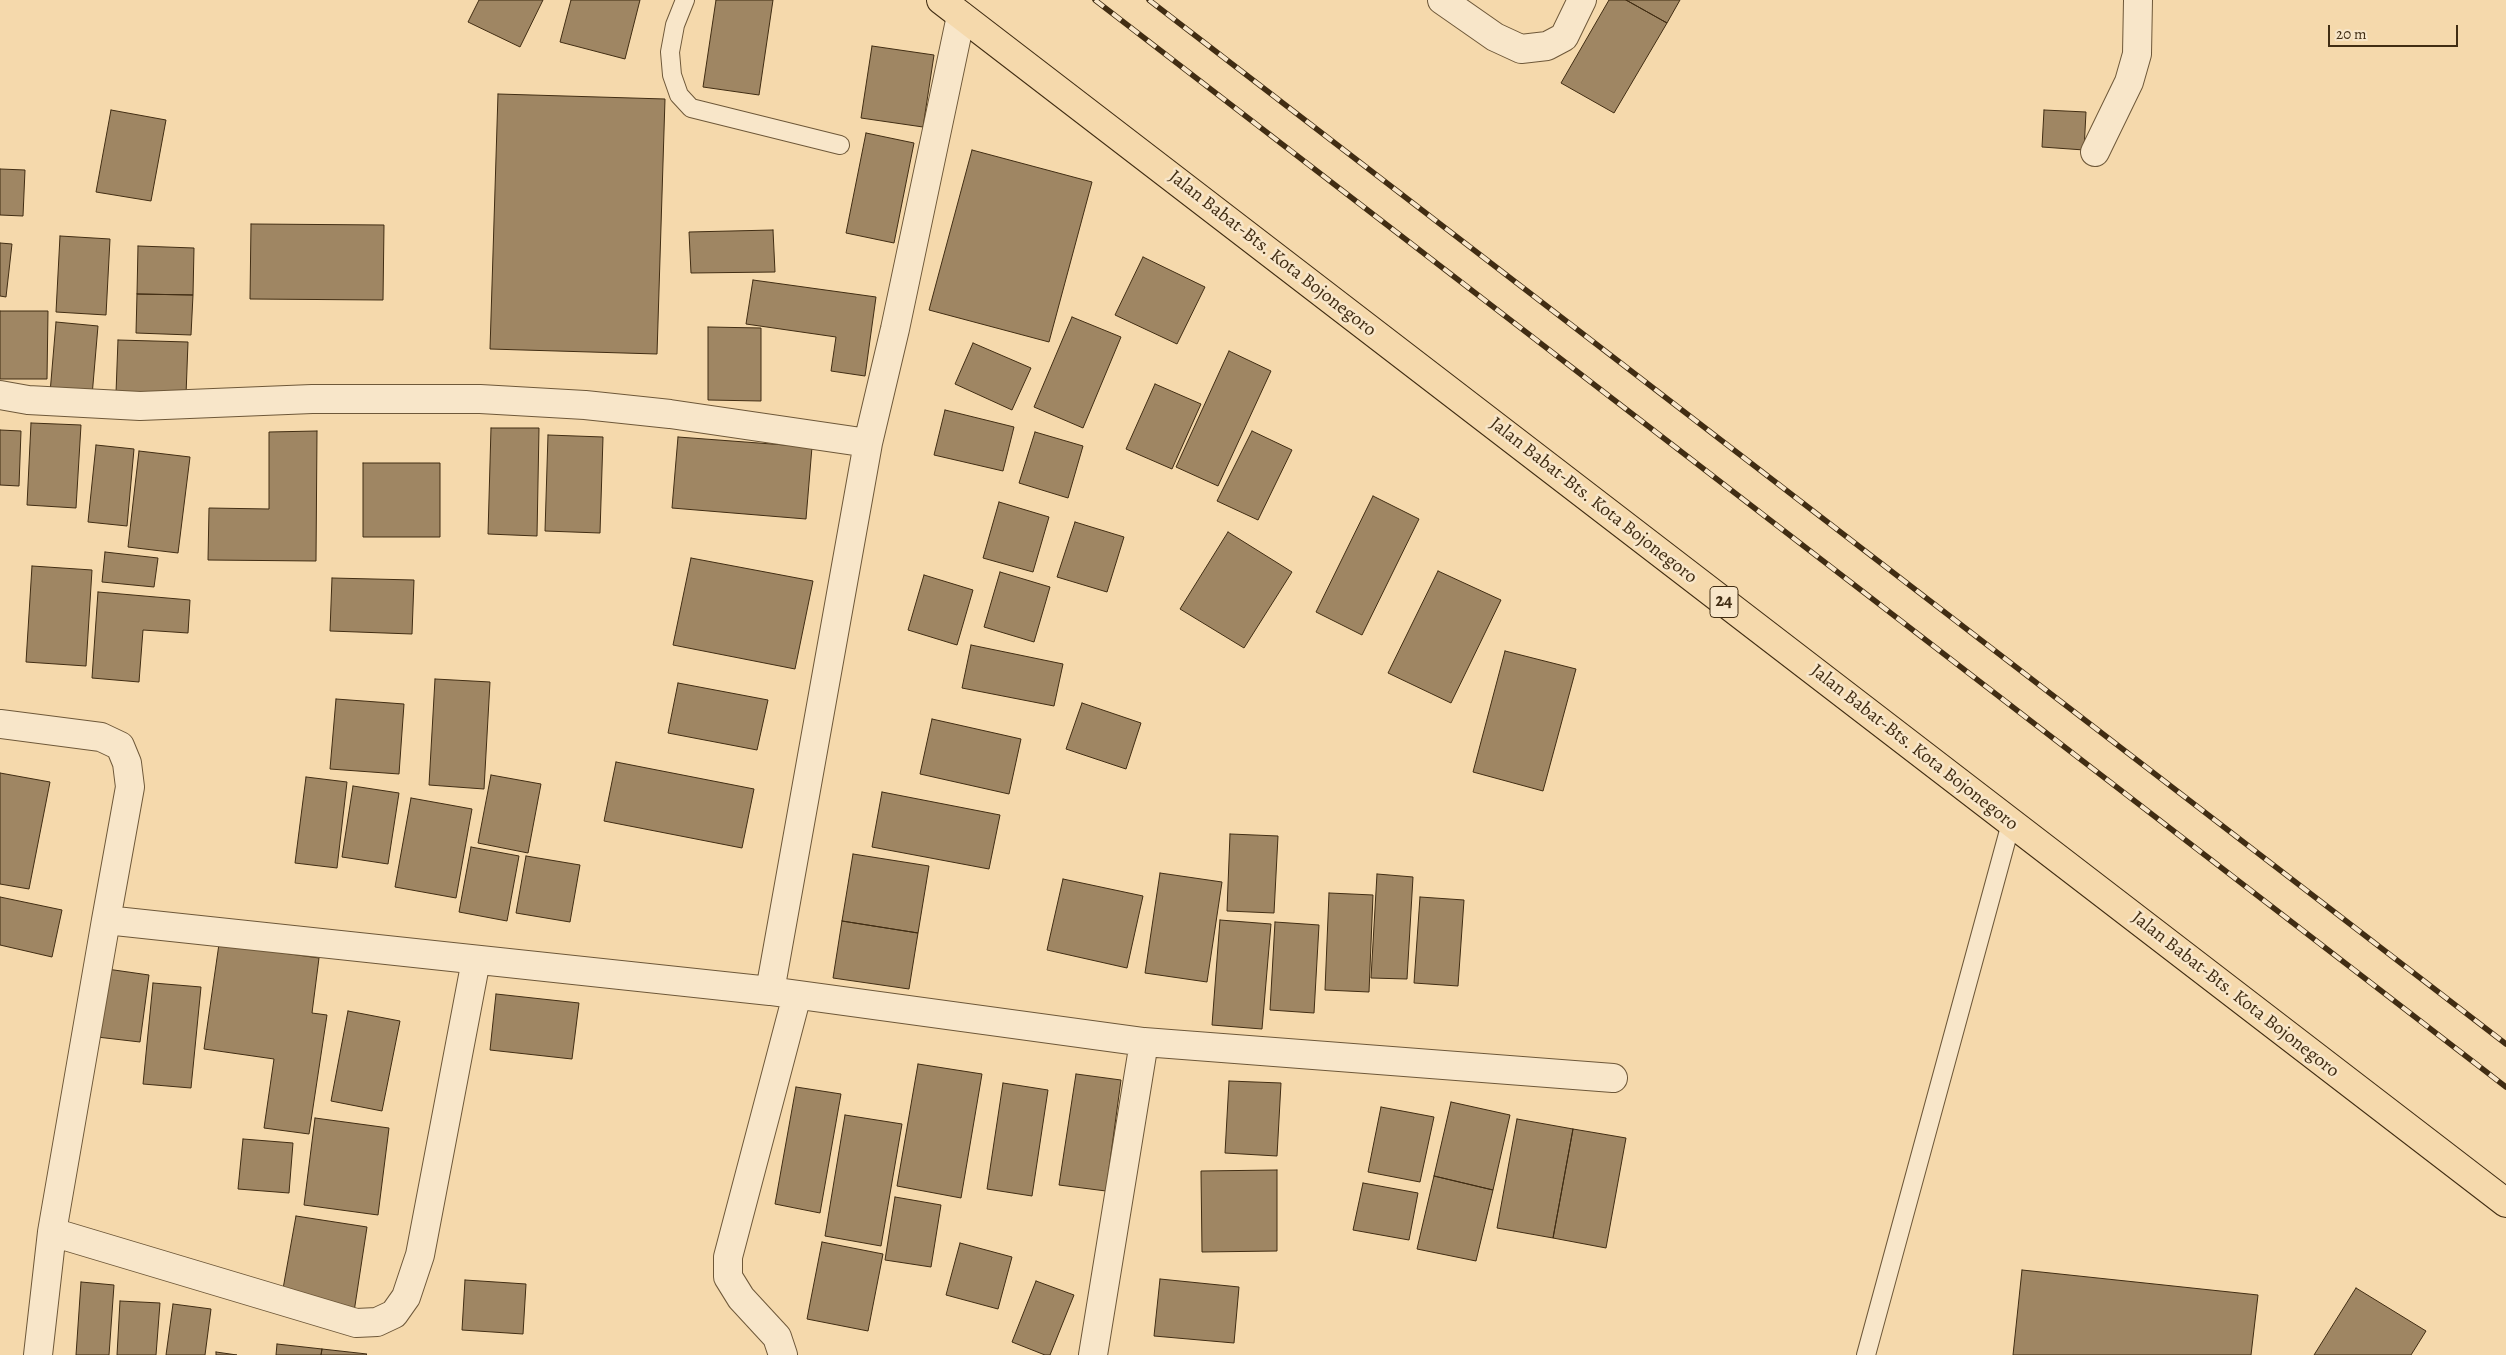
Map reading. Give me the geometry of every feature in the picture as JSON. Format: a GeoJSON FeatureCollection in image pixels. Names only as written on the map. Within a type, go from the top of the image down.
{"type":"FeatureCollection","features":[{"type":"Feature","properties":{"kind":"highway","name":"Jalan Babat-Bts. Kota Bojonegoro"},"geometry":{"type":"LineString","coordinates":[[951,8],[2506,1204]]}},
{"type":"Feature","properties":{"kind":"street"},"geometry":{"type":"LineString","coordinates":[[1442,0],[1495,37],[1522,49],[1547,46],[1564,37],[1577,15],[1582,0]]}},
{"type":"Feature","properties":{"kind":"street"},"geometry":{"type":"LineString","coordinates":[[2095,152],[2129,82],[2137,54],[2138,0]]}},
{"type":"Feature","properties":{"kind":"street"},"geometry":{"type":"LineString","coordinates":[[770,991],[868,444],[897,320],[951,8]]}},
{"type":"Feature","properties":{"kind":"street"},"geometry":{"type":"LineString","coordinates":[[0,396],[28,400],[140,406],[312,399],[490,400],[585,405],[670,414],[868,444]]}},
{"type":"Feature","properties":{"kind":"street"},"geometry":{"type":"LineString","coordinates":[[0,724],[101,737],[120,746],[127,763],[130,787],[52,1232],[38,1355]]}},
{"type":"Feature","properties":{"kind":"street"},"geometry":{"type":"LineString","coordinates":[[106,920],[770,991],[1144,1042],[1613,1078]]}},
{"type":"Feature","properties":{"kind":"street"},"geometry":{"type":"LineString","coordinates":[[52,1232],[356,1323],[377,1322],[394,1314],[406,1297],[420,1255],[476,960]]}},
{"type":"Feature","properties":{"kind":"street"},"geometry":{"type":"LineString","coordinates":[[783,1355],[777,1337],[741,1298],[728,1277],[728,1257],[797,995]]}},
{"type":"Feature","properties":{"kind":"street"},"geometry":{"type":"LineString","coordinates":[[1093,1355],[1144,1042]]}},
{"type":"Feature","properties":{"kind":"lane"},"geometry":{"type":"LineString","coordinates":[[685,0],[675,25],[670,52],[672,75],[679,95],[691,108],[840,145]]}},
{"type":"Feature","properties":{"kind":"lane"},"geometry":{"type":"LineString","coordinates":[[1866,1355],[2011,823]]}},
{"type":"Feature","properties":{"kind":"building"},"geometry":{"type":"Polygon","coordinates":[[[479,0],[543,0],[520,47],[468,22],[479,0]]]}},
{"type":"Feature","properties":{"kind":"building"},"geometry":{"type":"Polygon","coordinates":[[[571,0],[640,0],[625,59],[560,42],[571,0]]]}},
{"type":"Feature","properties":{"kind":"building"},"geometry":{"type":"Polygon","coordinates":[[[716,0],[773,0],[759,95],[703,87],[716,0]]]}},
{"type":"Feature","properties":{"kind":"building"},"geometry":{"type":"Polygon","coordinates":[[[1609,0],[1626,0],[1667,23],[1614,113],[1561,83],[1609,0]]]}},
{"type":"Feature","properties":{"kind":"building"},"geometry":{"type":"Polygon","coordinates":[[[1626,0],[1680,0],[1667,23],[1626,0]]]}},
{"type":"Feature","properties":{"kind":"building"},"geometry":{"type":"Polygon","coordinates":[[[872,46],[934,55],[923,127],[861,118],[872,46]]]}},
{"type":"Feature","properties":{"kind":"building"},"geometry":{"type":"Polygon","coordinates":[[[498,94],[665,99],[657,354],[490,349],[498,94]]]}},
{"type":"Feature","properties":{"kind":"building"},"geometry":{"type":"Polygon","coordinates":[[[111,110],[166,120],[151,201],[96,192],[111,110]]]}},
{"type":"Feature","properties":{"kind":"building"},"geometry":{"type":"Polygon","coordinates":[[[2044,110],[2086,112],[2084,150],[2042,147],[2044,110]]]}},
{"type":"Feature","properties":{"kind":"building"},"geometry":{"type":"Polygon","coordinates":[[[866,133],[914,143],[894,243],[846,233],[866,133]]]}},
{"type":"Feature","properties":{"kind":"building"},"geometry":{"type":"Polygon","coordinates":[[[972,150],[1092,182],[1049,342],[929,310],[972,150]]]}},
{"type":"Feature","properties":{"kind":"building"},"geometry":{"type":"Polygon","coordinates":[[[0,169],[25,170],[23,216],[0,215],[0,169]]]}},
{"type":"Feature","properties":{"kind":"building"},"geometry":{"type":"Polygon","coordinates":[[[251,224],[384,225],[383,300],[250,299],[251,224]]]}},
{"type":"Feature","properties":{"kind":"building"},"geometry":{"type":"Polygon","coordinates":[[[773,230],[775,272],[691,273],[689,232],[773,230]]]}},
{"type":"Feature","properties":{"kind":"building"},"geometry":{"type":"Polygon","coordinates":[[[60,236],[110,239],[106,315],[56,312],[60,236]]]}},
{"type":"Feature","properties":{"kind":"building"},"geometry":{"type":"Polygon","coordinates":[[[0,243],[12,244],[6,297],[0,296],[0,243]]]}},
{"type":"Feature","properties":{"kind":"building"},"geometry":{"type":"Polygon","coordinates":[[[138,246],[194,248],[193,295],[137,294],[138,246]]]}},
{"type":"Feature","properties":{"kind":"building"},"geometry":{"type":"Polygon","coordinates":[[[1143,257],[1205,287],[1177,344],[1115,315],[1143,257]]]}},
{"type":"Feature","properties":{"kind":"building"},"geometry":{"type":"Polygon","coordinates":[[[753,280],[876,297],[865,376],[831,371],[836,337],[746,324],[753,280]]]}},
{"type":"Feature","properties":{"kind":"building"},"geometry":{"type":"Polygon","coordinates":[[[137,294],[193,295],[191,335],[136,333],[137,294]]]}},
{"type":"Feature","properties":{"kind":"building"},"geometry":{"type":"Polygon","coordinates":[[[0,311],[48,311],[47,379],[0,379],[0,311]]]}},
{"type":"Feature","properties":{"kind":"building"},"geometry":{"type":"Polygon","coordinates":[[[1072,317],[1121,337],[1083,428],[1034,407],[1072,317]]]}},
{"type":"Feature","properties":{"kind":"building"},"geometry":{"type":"Polygon","coordinates":[[[56,322],[98,326],[92,396],[50,393],[56,322]]]}},
{"type":"Feature","properties":{"kind":"building"},"geometry":{"type":"Polygon","coordinates":[[[708,327],[761,328],[761,401],[708,400],[708,327]]]}},
{"type":"Feature","properties":{"kind":"building"},"geometry":{"type":"Polygon","coordinates":[[[118,340],[188,342],[186,395],[116,393],[118,340]]]}},
{"type":"Feature","properties":{"kind":"building"},"geometry":{"type":"Polygon","coordinates":[[[973,343],[1031,368],[1012,410],[955,384],[973,343]]]}},
{"type":"Feature","properties":{"kind":"building"},"geometry":{"type":"Polygon","coordinates":[[[1229,351],[1271,371],[1218,486],[1176,467],[1229,351]]]}},
{"type":"Feature","properties":{"kind":"building"},"geometry":{"type":"Polygon","coordinates":[[[1155,384],[1201,404],[1172,469],[1126,449],[1155,384]]]}},
{"type":"Feature","properties":{"kind":"building"},"geometry":{"type":"Polygon","coordinates":[[[945,410],[1014,427],[1003,471],[934,455],[945,410]]]}},
{"type":"Feature","properties":{"kind":"building"},"geometry":{"type":"Polygon","coordinates":[[[31,423],[81,425],[76,508],[27,505],[31,423]]]}},
{"type":"Feature","properties":{"kind":"building"},"geometry":{"type":"Polygon","coordinates":[[[491,428],[539,428],[537,536],[488,534],[491,428]]]}},
{"type":"Feature","properties":{"kind":"building"},"geometry":{"type":"Polygon","coordinates":[[[0,430],[21,431],[19,486],[0,485],[0,430]]]}},
{"type":"Feature","properties":{"kind":"building"},"geometry":{"type":"Polygon","coordinates":[[[317,431],[316,561],[208,560],[209,508],[269,509],[269,432],[317,431]]]}},
{"type":"Feature","properties":{"kind":"building"},"geometry":{"type":"Polygon","coordinates":[[[1252,431],[1292,450],[1258,520],[1217,501],[1252,431]]]}},
{"type":"Feature","properties":{"kind":"building"},"geometry":{"type":"Polygon","coordinates":[[[1035,432],[1083,446],[1068,498],[1019,483],[1035,432]]]}},
{"type":"Feature","properties":{"kind":"building"},"geometry":{"type":"Polygon","coordinates":[[[548,435],[603,437],[600,533],[545,531],[548,435]]]}},
{"type":"Feature","properties":{"kind":"building"},"geometry":{"type":"Polygon","coordinates":[[[678,437],[812,447],[806,519],[672,508],[678,437]]]}},
{"type":"Feature","properties":{"kind":"building"},"geometry":{"type":"Polygon","coordinates":[[[96,445],[134,449],[127,526],[88,522],[96,445]]]}},
{"type":"Feature","properties":{"kind":"building"},"geometry":{"type":"Polygon","coordinates":[[[139,451],[190,457],[178,553],[128,547],[139,451]]]}},
{"type":"Feature","properties":{"kind":"building"},"geometry":{"type":"Polygon","coordinates":[[[363,463],[440,463],[440,537],[363,537],[363,463]]]}},
{"type":"Feature","properties":{"kind":"building"},"geometry":{"type":"Polygon","coordinates":[[[1373,496],[1419,519],[1362,635],[1316,612],[1373,496]]]}},
{"type":"Feature","properties":{"kind":"building"},"geometry":{"type":"Polygon","coordinates":[[[999,502],[1049,517],[1033,572],[983,558],[999,502]]]}},
{"type":"Feature","properties":{"kind":"building"},"geometry":{"type":"Polygon","coordinates":[[[1075,522],[1124,537],[1107,592],[1057,577],[1075,522]]]}},
{"type":"Feature","properties":{"kind":"building"},"geometry":{"type":"Polygon","coordinates":[[[1228,532],[1292,572],[1244,648],[1180,609],[1228,532]]]}},
{"type":"Feature","properties":{"kind":"building"},"geometry":{"type":"Polygon","coordinates":[[[105,552],[158,558],[154,587],[102,582],[105,552]]]}},
{"type":"Feature","properties":{"kind":"building"},"geometry":{"type":"Polygon","coordinates":[[[691,558],[813,581],[795,669],[673,645],[691,558]]]}},
{"type":"Feature","properties":{"kind":"building"},"geometry":{"type":"Polygon","coordinates":[[[32,566],[92,570],[86,666],[26,662],[32,566]]]}},
{"type":"Feature","properties":{"kind":"building"},"geometry":{"type":"Polygon","coordinates":[[[1438,571],[1501,600],[1451,703],[1388,673],[1438,571]]]}},
{"type":"Feature","properties":{"kind":"building"},"geometry":{"type":"Polygon","coordinates":[[[1000,572],[1050,587],[1034,642],[984,627],[1000,572]]]}},
{"type":"Feature","properties":{"kind":"building"},"geometry":{"type":"Polygon","coordinates":[[[924,575],[973,590],[957,645],[908,630],[924,575]]]}},
{"type":"Feature","properties":{"kind":"building"},"geometry":{"type":"Polygon","coordinates":[[[332,578],[414,580],[412,634],[330,631],[332,578]]]}},
{"type":"Feature","properties":{"kind":"building"},"geometry":{"type":"Polygon","coordinates":[[[98,592],[190,600],[188,633],[143,630],[139,682],[92,678],[98,592]]]}},
{"type":"Feature","properties":{"kind":"building"},"geometry":{"type":"Polygon","coordinates":[[[971,645],[1063,664],[1054,706],[962,688],[971,645]]]}},
{"type":"Feature","properties":{"kind":"building"},"geometry":{"type":"Polygon","coordinates":[[[1505,651],[1576,669],[1543,791],[1473,772],[1505,651]]]}},
{"type":"Feature","properties":{"kind":"building"},"geometry":{"type":"Polygon","coordinates":[[[435,679],[490,682],[484,789],[429,785],[435,679]]]}},
{"type":"Feature","properties":{"kind":"building"},"geometry":{"type":"Polygon","coordinates":[[[678,683],[768,700],[757,750],[668,733],[678,683]]]}},
{"type":"Feature","properties":{"kind":"building"},"geometry":{"type":"Polygon","coordinates":[[[336,699],[404,704],[399,774],[330,769],[336,699]]]}},
{"type":"Feature","properties":{"kind":"building"},"geometry":{"type":"Polygon","coordinates":[[[1082,703],[1141,723],[1126,769],[1066,749],[1082,703]]]}},
{"type":"Feature","properties":{"kind":"building"},"geometry":{"type":"Polygon","coordinates":[[[932,719],[1021,739],[1009,794],[920,774],[932,719]]]}},
{"type":"Feature","properties":{"kind":"building"},"geometry":{"type":"Polygon","coordinates":[[[616,762],[754,789],[742,848],[604,821],[616,762]]]}},
{"type":"Feature","properties":{"kind":"building"},"geometry":{"type":"Polygon","coordinates":[[[0,773],[50,782],[29,889],[0,884],[0,773]]]}},
{"type":"Feature","properties":{"kind":"building"},"geometry":{"type":"Polygon","coordinates":[[[491,775],[541,784],[528,853],[478,843],[491,775]]]}},
{"type":"Feature","properties":{"kind":"building"},"geometry":{"type":"Polygon","coordinates":[[[306,777],[347,782],[337,868],[295,863],[306,777]]]}},
{"type":"Feature","properties":{"kind":"building"},"geometry":{"type":"Polygon","coordinates":[[[353,786],[399,793],[388,864],[342,857],[353,786]]]}},
{"type":"Feature","properties":{"kind":"building"},"geometry":{"type":"Polygon","coordinates":[[[882,792],[1000,815],[989,869],[872,847],[882,792]]]}},
{"type":"Feature","properties":{"kind":"building"},"geometry":{"type":"Polygon","coordinates":[[[411,798],[472,809],[456,898],[395,887],[411,798]]]}},
{"type":"Feature","properties":{"kind":"building"},"geometry":{"type":"Polygon","coordinates":[[[1230,834],[1278,836],[1274,913],[1227,911],[1230,834]]]}},
{"type":"Feature","properties":{"kind":"building"},"geometry":{"type":"Polygon","coordinates":[[[471,847],[519,856],[507,921],[459,912],[471,847]]]}},
{"type":"Feature","properties":{"kind":"building"},"geometry":{"type":"Polygon","coordinates":[[[853,854],[929,866],[918,933],[842,921],[853,854]]]}},
{"type":"Feature","properties":{"kind":"building"},"geometry":{"type":"Polygon","coordinates":[[[526,856],[580,865],[570,922],[516,913],[526,856]]]}},
{"type":"Feature","properties":{"kind":"building"},"geometry":{"type":"Polygon","coordinates":[[[1160,873],[1222,882],[1207,982],[1145,973],[1160,873]]]}},
{"type":"Feature","properties":{"kind":"building"},"geometry":{"type":"Polygon","coordinates":[[[1377,874],[1413,877],[1407,979],[1371,978],[1377,874]]]}},
{"type":"Feature","properties":{"kind":"building"},"geometry":{"type":"Polygon","coordinates":[[[1063,879],[1143,896],[1127,968],[1047,950],[1063,879]]]}},
{"type":"Feature","properties":{"kind":"building"},"geometry":{"type":"Polygon","coordinates":[[[1329,893],[1373,895],[1369,992],[1325,990],[1329,893]]]}},
{"type":"Feature","properties":{"kind":"building"},"geometry":{"type":"Polygon","coordinates":[[[0,897],[62,910],[52,957],[0,945],[0,897]]]}},
{"type":"Feature","properties":{"kind":"building"},"geometry":{"type":"Polygon","coordinates":[[[1420,897],[1464,900],[1458,986],[1414,983],[1420,897]]]}},
{"type":"Feature","properties":{"kind":"building"},"geometry":{"type":"Polygon","coordinates":[[[1220,920],[1271,924],[1262,1029],[1212,1025],[1220,920]]]}},
{"type":"Feature","properties":{"kind":"building"},"geometry":{"type":"Polygon","coordinates":[[[842,921],[918,933],[909,989],[833,978],[842,921]]]}},
{"type":"Feature","properties":{"kind":"building"},"geometry":{"type":"Polygon","coordinates":[[[1275,922],[1319,925],[1314,1013],[1270,1010],[1275,922]]]}},
{"type":"Feature","properties":{"kind":"building"},"geometry":{"type":"Polygon","coordinates":[[[219,944],[319,958],[312,1013],[327,1015],[309,1134],[264,1128],[274,1059],[204,1049],[219,944]]]}},
{"type":"Feature","properties":{"kind":"building"},"geometry":{"type":"Polygon","coordinates":[[[107,969],[149,975],[140,1042],[97,1037],[107,969]]]}},
{"type":"Feature","properties":{"kind":"building"},"geometry":{"type":"Polygon","coordinates":[[[153,983],[201,987],[191,1088],[143,1084],[153,983]]]}},
{"type":"Feature","properties":{"kind":"building"},"geometry":{"type":"Polygon","coordinates":[[[496,994],[579,1003],[572,1059],[490,1050],[496,994]]]}},
{"type":"Feature","properties":{"kind":"building"},"geometry":{"type":"Polygon","coordinates":[[[348,1011],[400,1021],[382,1111],[331,1101],[348,1011]]]}},
{"type":"Feature","properties":{"kind":"building"},"geometry":{"type":"Polygon","coordinates":[[[918,1064],[982,1074],[961,1198],[897,1186],[918,1064]]]}},
{"type":"Feature","properties":{"kind":"building"},"geometry":{"type":"Polygon","coordinates":[[[1076,1074],[1121,1080],[1106,1191],[1059,1185],[1076,1074]]]}},
{"type":"Feature","properties":{"kind":"building"},"geometry":{"type":"Polygon","coordinates":[[[1229,1081],[1281,1083],[1277,1156],[1225,1153],[1229,1081]]]}},
{"type":"Feature","properties":{"kind":"building"},"geometry":{"type":"Polygon","coordinates":[[[1003,1083],[1048,1090],[1032,1196],[987,1189],[1003,1083]]]}},
{"type":"Feature","properties":{"kind":"building"},"geometry":{"type":"Polygon","coordinates":[[[796,1087],[841,1094],[820,1213],[775,1204],[796,1087]]]}},
{"type":"Feature","properties":{"kind":"building"},"geometry":{"type":"Polygon","coordinates":[[[1451,1102],[1510,1115],[1493,1190],[1434,1176],[1451,1102]]]}},
{"type":"Feature","properties":{"kind":"building"},"geometry":{"type":"Polygon","coordinates":[[[1381,1107],[1434,1117],[1420,1182],[1368,1172],[1381,1107]]]}},
{"type":"Feature","properties":{"kind":"building"},"geometry":{"type":"Polygon","coordinates":[[[845,1115],[902,1124],[881,1246],[825,1236],[845,1115]]]}},
{"type":"Feature","properties":{"kind":"building"},"geometry":{"type":"Polygon","coordinates":[[[315,1118],[389,1128],[378,1215],[304,1205],[315,1118]]]}},
{"type":"Feature","properties":{"kind":"building"},"geometry":{"type":"Polygon","coordinates":[[[1517,1119],[1573,1129],[1553,1238],[1497,1228],[1517,1119]]]}},
{"type":"Feature","properties":{"kind":"building"},"geometry":{"type":"Polygon","coordinates":[[[1573,1129],[1626,1138],[1606,1248],[1553,1238],[1573,1129]]]}},
{"type":"Feature","properties":{"kind":"building"},"geometry":{"type":"Polygon","coordinates":[[[243,1139],[293,1143],[289,1193],[238,1189],[243,1139]]]}},
{"type":"Feature","properties":{"kind":"building"},"geometry":{"type":"Polygon","coordinates":[[[1277,1170],[1277,1251],[1202,1252],[1201,1171],[1277,1170]]]}},
{"type":"Feature","properties":{"kind":"building"},"geometry":{"type":"Polygon","coordinates":[[[1434,1176],[1493,1190],[1476,1261],[1417,1249],[1434,1176]]]}},
{"type":"Feature","properties":{"kind":"building"},"geometry":{"type":"Polygon","coordinates":[[[1363,1183],[1418,1193],[1409,1240],[1353,1230],[1363,1183]]]}},
{"type":"Feature","properties":{"kind":"building"},"geometry":{"type":"Polygon","coordinates":[[[895,1197],[941,1205],[931,1267],[885,1260],[895,1197]]]}},
{"type":"Feature","properties":{"kind":"building"},"geometry":{"type":"Polygon","coordinates":[[[296,1216],[367,1227],[354,1312],[281,1300],[296,1216]]]}},
{"type":"Feature","properties":{"kind":"building"},"geometry":{"type":"Polygon","coordinates":[[[822,1242],[883,1254],[868,1331],[807,1319],[822,1242]]]}},
{"type":"Feature","properties":{"kind":"building"},"geometry":{"type":"Polygon","coordinates":[[[960,1243],[1012,1257],[998,1309],[946,1295],[960,1243]]]}},
{"type":"Feature","properties":{"kind":"building"},"geometry":{"type":"Polygon","coordinates":[[[2022,1270],[2258,1295],[2251,1355],[2013,1355],[2022,1270]]]}},
{"type":"Feature","properties":{"kind":"building"},"geometry":{"type":"Polygon","coordinates":[[[1160,1279],[1239,1287],[1234,1343],[1154,1336],[1160,1279]]]}},
{"type":"Feature","properties":{"kind":"building"},"geometry":{"type":"Polygon","coordinates":[[[465,1280],[526,1284],[523,1334],[462,1330],[465,1280]]]}},
{"type":"Feature","properties":{"kind":"building"},"geometry":{"type":"Polygon","coordinates":[[[1036,1281],[1074,1295],[1050,1355],[1045,1355],[1012,1342],[1036,1281]]]}},
{"type":"Feature","properties":{"kind":"building"},"geometry":{"type":"Polygon","coordinates":[[[81,1282],[114,1285],[109,1355],[76,1355],[81,1282]]]}},
{"type":"Feature","properties":{"kind":"building"},"geometry":{"type":"Polygon","coordinates":[[[2356,1288],[2426,1331],[2411,1355],[2314,1355],[2356,1288]]]}},
{"type":"Feature","properties":{"kind":"building"},"geometry":{"type":"Polygon","coordinates":[[[120,1301],[160,1303],[156,1355],[117,1355],[120,1301]]]}},
{"type":"Feature","properties":{"kind":"building"},"geometry":{"type":"Polygon","coordinates":[[[173,1304],[211,1309],[205,1355],[166,1355],[173,1304]]]}},
{"type":"Feature","properties":{"kind":"building"},"geometry":{"type":"Polygon","coordinates":[[[277,1344],[322,1349],[321,1355],[276,1355],[277,1344]]]}},
{"type":"Feature","properties":{"kind":"building"},"geometry":{"type":"Polygon","coordinates":[[[322,1349],[367,1354],[321,1355],[322,1349]]]}},
{"type":"Feature","properties":{"kind":"building"},"geometry":{"type":"Polygon","coordinates":[[[216,1352],[237,1355],[216,1355],[216,1352]]]}},
{"type":"Feature","properties":{"kind":"railway"},"geometry":{"type":"LineString","coordinates":[[1095,0],[2506,1087]]}},
{"type":"Feature","properties":{"kind":"railway"},"geometry":{"type":"LineString","coordinates":[[1149,0],[2506,1044]]}}]}
